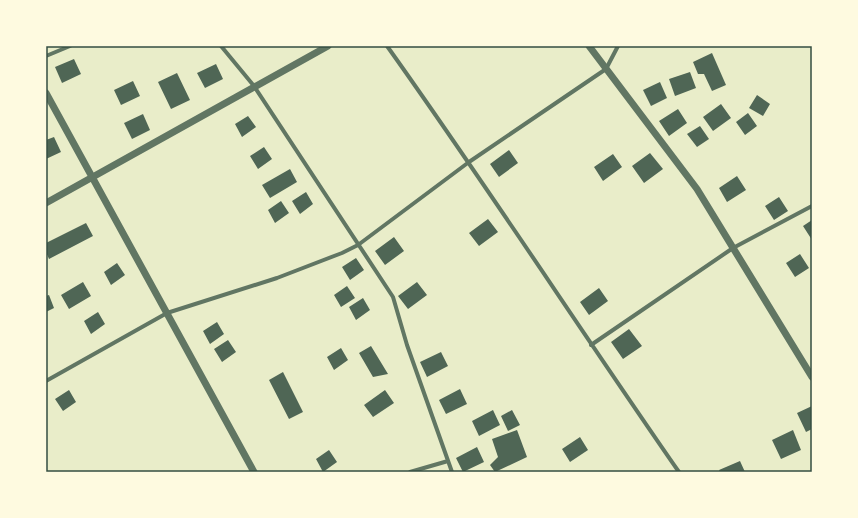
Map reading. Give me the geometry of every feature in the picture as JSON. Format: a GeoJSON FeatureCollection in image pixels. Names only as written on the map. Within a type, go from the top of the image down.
{"type":"FeatureCollection","features":[{"type":"Feature","properties":{"kind":"street"},"geometry":{"type":"LineString","coordinates":[[46,56],[70,46]]}},
{"type":"Feature","properties":{"kind":"street"},"geometry":{"type":"LineString","coordinates":[[222,46],[254,86],[358,245],[394,297],[407,345],[452,472]]}},
{"type":"Feature","properties":{"kind":"street"},"geometry":{"type":"LineString","coordinates":[[46,204],[254,86],[328,46]]}},
{"type":"Feature","properties":{"kind":"street"},"geometry":{"type":"LineString","coordinates":[[387,46],[470,162],[591,345],[679,472]]}},
{"type":"Feature","properties":{"kind":"street"},"geometry":{"type":"LineString","coordinates":[[589,46],[697,189],[812,377]]}},
{"type":"Feature","properties":{"kind":"street"},"geometry":{"type":"LineString","coordinates":[[46,381],[167,313],[277,278],[358,245],[470,162],[606,69],[618,46]]}},
{"type":"Feature","properties":{"kind":"street"},"geometry":{"type":"LineString","coordinates":[[46,93],[254,472]]}},
{"type":"Feature","properties":{"kind":"street"},"geometry":{"type":"LineString","coordinates":[[591,345],[733,248],[812,206]]}},
{"type":"Feature","properties":{"kind":"street"},"geometry":{"type":"LineString","coordinates":[[410,472],[448,460]]}},
{"type":"Feature","properties":{"kind":"building"},"geometry":{"type":"Polygon","coordinates":[[[712,53],[726,85],[712,91],[704,74],[698,74],[693,62],[712,53]]]}},
{"type":"Feature","properties":{"kind":"building"},"geometry":{"type":"Polygon","coordinates":[[[74,59],[81,74],[62,83],[55,67],[74,59]]]}},
{"type":"Feature","properties":{"kind":"building"},"geometry":{"type":"Polygon","coordinates":[[[216,64],[223,79],[205,88],[197,73],[216,64]]]}},
{"type":"Feature","properties":{"kind":"building"},"geometry":{"type":"Polygon","coordinates":[[[690,72],[696,88],[675,96],[669,79],[690,72]]]}},
{"type":"Feature","properties":{"kind":"building"},"geometry":{"type":"Polygon","coordinates":[[[177,73],[190,100],[171,109],[158,82],[177,73]]]}},
{"type":"Feature","properties":{"kind":"building"},"geometry":{"type":"Polygon","coordinates":[[[133,81],[140,96],[121,105],[114,90],[133,81]]]}},
{"type":"Feature","properties":{"kind":"building"},"geometry":{"type":"Polygon","coordinates":[[[660,82],[667,98],[651,106],[643,90],[660,82]]]}},
{"type":"Feature","properties":{"kind":"building"},"geometry":{"type":"Polygon","coordinates":[[[757,95],[770,104],[763,116],[749,108],[757,95]]]}},
{"type":"Feature","properties":{"kind":"building"},"geometry":{"type":"Polygon","coordinates":[[[721,104],[731,118],[713,131],[703,117],[721,104]]]}},
{"type":"Feature","properties":{"kind":"building"},"geometry":{"type":"Polygon","coordinates":[[[678,109],[687,123],[669,136],[659,121],[678,109]]]}},
{"type":"Feature","properties":{"kind":"building"},"geometry":{"type":"Polygon","coordinates":[[[748,113],[757,126],[745,135],[736,122],[748,113]]]}},
{"type":"Feature","properties":{"kind":"building"},"geometry":{"type":"Polygon","coordinates":[[[143,114],[150,130],[132,139],[124,123],[143,114]]]}},
{"type":"Feature","properties":{"kind":"building"},"geometry":{"type":"Polygon","coordinates":[[[248,116],[256,127],[242,137],[235,124],[248,116]]]}},
{"type":"Feature","properties":{"kind":"building"},"geometry":{"type":"Polygon","coordinates":[[[700,126],[709,139],[697,147],[687,134],[700,126]]]}},
{"type":"Feature","properties":{"kind":"building"},"geometry":{"type":"Polygon","coordinates":[[[54,137],[61,152],[46,159],[46,140],[54,137]]]}},
{"type":"Feature","properties":{"kind":"building"},"geometry":{"type":"Polygon","coordinates":[[[264,147],[272,159],[258,169],[250,156],[264,147]]]}},
{"type":"Feature","properties":{"kind":"building"},"geometry":{"type":"Polygon","coordinates":[[[509,150],[518,163],[499,177],[490,164],[509,150]]]}},
{"type":"Feature","properties":{"kind":"building"},"geometry":{"type":"Polygon","coordinates":[[[650,153],[663,169],[644,183],[632,166],[650,153]]]}},
{"type":"Feature","properties":{"kind":"building"},"geometry":{"type":"Polygon","coordinates":[[[613,154],[622,167],[603,181],[594,167],[613,154]]]}},
{"type":"Feature","properties":{"kind":"building"},"geometry":{"type":"Polygon","coordinates":[[[290,169],[297,182],[270,198],[262,185],[290,169]]]}},
{"type":"Feature","properties":{"kind":"building"},"geometry":{"type":"Polygon","coordinates":[[[737,176],[746,190],[727,202],[719,188],[737,176]]]}},
{"type":"Feature","properties":{"kind":"building"},"geometry":{"type":"Polygon","coordinates":[[[306,192],[313,204],[300,214],[292,201],[306,192]]]}},
{"type":"Feature","properties":{"kind":"building"},"geometry":{"type":"Polygon","coordinates":[[[779,197],[788,211],[774,220],[765,206],[779,197]]]}},
{"type":"Feature","properties":{"kind":"building"},"geometry":{"type":"Polygon","coordinates":[[[281,201],[289,213],[275,223],[268,210],[281,201]]]}},
{"type":"Feature","properties":{"kind":"building"},"geometry":{"type":"Polygon","coordinates":[[[488,219],[498,232],[479,246],[469,233],[488,219]]]}},
{"type":"Feature","properties":{"kind":"building"},"geometry":{"type":"Polygon","coordinates":[[[812,220],[812,240],[803,226],[812,220]]]}},
{"type":"Feature","properties":{"kind":"building"},"geometry":{"type":"Polygon","coordinates":[[[86,223],[93,236],[49,259],[46,252],[46,243],[86,223]]]}},
{"type":"Feature","properties":{"kind":"building"},"geometry":{"type":"Polygon","coordinates":[[[394,237],[404,251],[385,265],[375,251],[394,237]]]}},
{"type":"Feature","properties":{"kind":"building"},"geometry":{"type":"Polygon","coordinates":[[[800,254],[809,268],[795,277],[786,263],[800,254]]]}},
{"type":"Feature","properties":{"kind":"building"},"geometry":{"type":"Polygon","coordinates":[[[356,258],[364,270],[350,280],[342,267],[356,258]]]}},
{"type":"Feature","properties":{"kind":"building"},"geometry":{"type":"Polygon","coordinates":[[[117,263],[125,275],[111,285],[104,272],[117,263]]]}},
{"type":"Feature","properties":{"kind":"building"},"geometry":{"type":"Polygon","coordinates":[[[83,282],[91,296],[69,309],[61,295],[83,282]]]}},
{"type":"Feature","properties":{"kind":"building"},"geometry":{"type":"Polygon","coordinates":[[[417,282],[427,295],[408,309],[398,296],[417,282]]]}},
{"type":"Feature","properties":{"kind":"building"},"geometry":{"type":"Polygon","coordinates":[[[347,286],[355,298],[341,307],[334,295],[347,286]]]}},
{"type":"Feature","properties":{"kind":"building"},"geometry":{"type":"Polygon","coordinates":[[[599,288],[608,301],[589,315],[580,302],[599,288]]]}},
{"type":"Feature","properties":{"kind":"building"},"geometry":{"type":"Polygon","coordinates":[[[49,295],[54,308],[46,312],[46,296],[49,295]]]}},
{"type":"Feature","properties":{"kind":"building"},"geometry":{"type":"Polygon","coordinates":[[[363,298],[370,310],[356,320],[349,307],[363,298]]]}},
{"type":"Feature","properties":{"kind":"building"},"geometry":{"type":"Polygon","coordinates":[[[98,312],[105,324],[91,334],[84,321],[98,312]]]}},
{"type":"Feature","properties":{"kind":"building"},"geometry":{"type":"Polygon","coordinates":[[[217,322],[224,334],[210,344],[203,331],[217,322]]]}},
{"type":"Feature","properties":{"kind":"building"},"geometry":{"type":"Polygon","coordinates":[[[629,329],[642,346],[623,359],[611,342],[629,329]]]}},
{"type":"Feature","properties":{"kind":"building"},"geometry":{"type":"Polygon","coordinates":[[[228,340],[236,352],[222,362],[214,349],[228,340]]]}},
{"type":"Feature","properties":{"kind":"building"},"geometry":{"type":"Polygon","coordinates":[[[371,346],[388,374],[373,377],[359,353],[371,346]]]}},
{"type":"Feature","properties":{"kind":"building"},"geometry":{"type":"Polygon","coordinates":[[[341,348],[348,360],[334,370],[327,357],[341,348]]]}},
{"type":"Feature","properties":{"kind":"building"},"geometry":{"type":"Polygon","coordinates":[[[441,352],[448,366],[427,377],[420,362],[441,352]]]}},
{"type":"Feature","properties":{"kind":"building"},"geometry":{"type":"Polygon","coordinates":[[[283,372],[303,412],[289,419],[269,380],[283,372]]]}},
{"type":"Feature","properties":{"kind":"building"},"geometry":{"type":"Polygon","coordinates":[[[460,389],[467,404],[446,414],[439,400],[460,389]]]}},
{"type":"Feature","properties":{"kind":"building"},"geometry":{"type":"Polygon","coordinates":[[[69,390],[76,402],[63,411],[55,399],[69,390]]]}},
{"type":"Feature","properties":{"kind":"building"},"geometry":{"type":"Polygon","coordinates":[[[385,390],[394,403],[373,417],[364,405],[385,390]]]}},
{"type":"Feature","properties":{"kind":"building"},"geometry":{"type":"Polygon","coordinates":[[[812,406],[812,429],[806,432],[797,413],[812,406]]]}},
{"type":"Feature","properties":{"kind":"building"},"geometry":{"type":"Polygon","coordinates":[[[493,410],[500,425],[479,436],[472,421],[493,410]]]}},
{"type":"Feature","properties":{"kind":"building"},"geometry":{"type":"Polygon","coordinates":[[[512,410],[520,425],[508,431],[501,416],[512,410]]]}},
{"type":"Feature","properties":{"kind":"building"},"geometry":{"type":"Polygon","coordinates":[[[517,430],[527,457],[495,472],[490,465],[498,457],[492,439],[517,430]]]}},
{"type":"Feature","properties":{"kind":"building"},"geometry":{"type":"Polygon","coordinates":[[[793,430],[801,450],[781,459],[772,440],[793,430]]]}},
{"type":"Feature","properties":{"kind":"building"},"geometry":{"type":"Polygon","coordinates":[[[580,437],[588,450],[570,462],[562,449],[580,437]]]}},
{"type":"Feature","properties":{"kind":"building"},"geometry":{"type":"Polygon","coordinates":[[[477,447],[484,462],[463,472],[456,458],[477,447]]]}},
{"type":"Feature","properties":{"kind":"building"},"geometry":{"type":"Polygon","coordinates":[[[329,450],[337,462],[323,472],[316,459],[329,450]]]}},
{"type":"Feature","properties":{"kind":"building"},"geometry":{"type":"Polygon","coordinates":[[[740,461],[745,472],[720,472],[719,470],[740,461]]]}}]}
